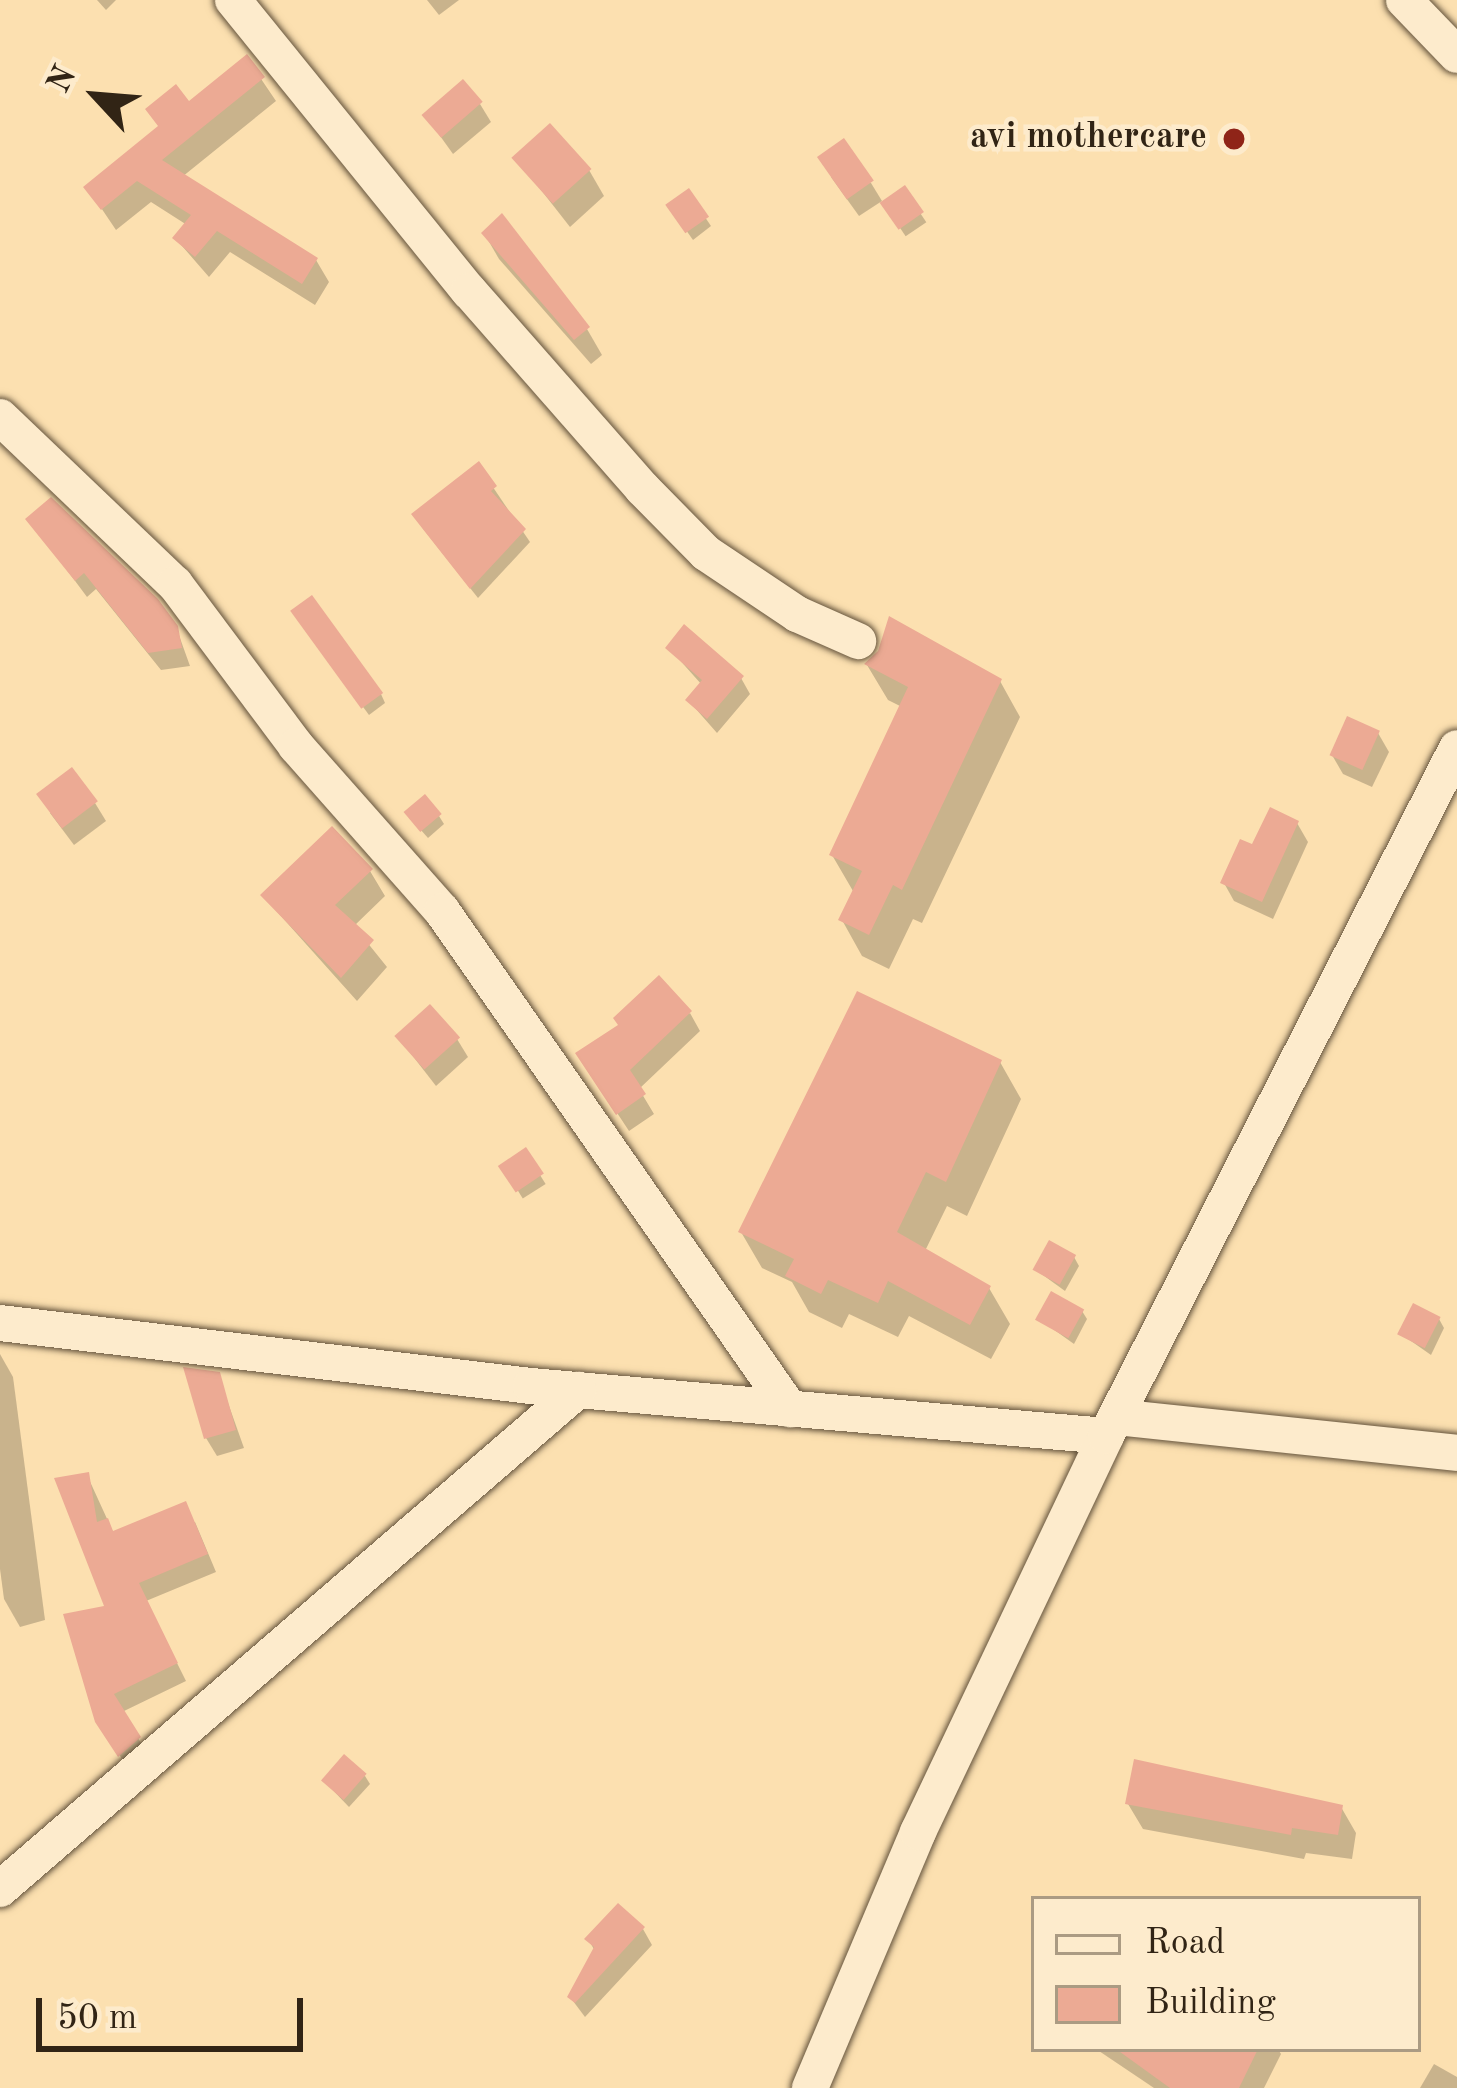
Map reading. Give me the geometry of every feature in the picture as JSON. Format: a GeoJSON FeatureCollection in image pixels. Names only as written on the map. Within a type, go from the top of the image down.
{"type":"FeatureCollection","features":[{"type":"Feature","properties":{"kind":"street"},"geometry":{"type":"LineString","coordinates":[[233,0],[642,488],[706,553],[797,614],[858,640]]}},
{"type":"Feature","properties":{"kind":"street"},"geometry":{"type":"LineString","coordinates":[[1404,0],[1457,55]]}},
{"type":"Feature","properties":{"kind":"street"},"geometry":{"type":"LineString","coordinates":[[0,417],[175,584],[296,746],[442,910],[790,1409]]}},
{"type":"Feature","properties":{"kind":"street"},"geometry":{"type":"LineString","coordinates":[[810,2088],[871,1936],[1111,1426],[1457,748]]}},
{"type":"Feature","properties":{"kind":"street"},"geometry":{"type":"LineString","coordinates":[[0,1323],[578,1390],[1457,1454]]}},
{"type":"Feature","properties":{"kind":"street"},"geometry":{"type":"LineString","coordinates":[[0,1889],[578,1390]]}},
{"type":"Feature","properties":{"kind":"building"},"geometry":{"type":"Polygon","coordinates":[[[247,54],[265,77],[162,160],[318,258],[302,284],[217,231],[195,257],[172,238],[191,215],[137,181],[101,210],[83,187],[158,126],[145,109],[176,84],[189,101],[247,54]]]}},
{"type":"Feature","properties":{"kind":"building"},"geometry":{"type":"Polygon","coordinates":[[[463,79],[483,102],[441,138],[421,115],[463,79]]]}},
{"type":"Feature","properties":{"kind":"building"},"geometry":{"type":"Polygon","coordinates":[[[550,123],[591,169],[553,204],[511,158],[550,123]]]}},
{"type":"Feature","properties":{"kind":"building"},"geometry":{"type":"Polygon","coordinates":[[[844,138],[874,181],[847,200],[817,157],[844,138]]]}},
{"type":"Feature","properties":{"kind":"building"},"geometry":{"type":"Polygon","coordinates":[[[905,185],[924,212],[899,230],[880,203],[905,185]]]}},
{"type":"Feature","properties":{"kind":"building"},"geometry":{"type":"Polygon","coordinates":[[[689,188],[709,217],[685,233],[665,205],[689,188]]]}},
{"type":"Feature","properties":{"kind":"building"},"geometry":{"type":"Polygon","coordinates":[[[502,213],[590,327],[574,340],[481,233],[502,213]]]}},
{"type":"Feature","properties":{"kind":"building"},"geometry":{"type":"Polygon","coordinates":[[[479,461],[497,486],[491,491],[526,529],[470,589],[411,514],[479,461]]]}},
{"type":"Feature","properties":{"kind":"building"},"geometry":{"type":"Polygon","coordinates":[[[51,497],[158,599],[178,626],[182,648],[148,653],[84,573],[75,581],[25,519],[51,497]]]}},
{"type":"Feature","properties":{"kind":"building"},"geometry":{"type":"Polygon","coordinates":[[[312,595],[383,693],[361,709],[290,611],[312,595]]]}},
{"type":"Feature","properties":{"kind":"building"},"geometry":{"type":"Polygon","coordinates":[[[889,616],[1002,679],[902,890],[893,885],[869,935],[838,920],[862,871],[829,855],[908,687],[864,664],[878,651],[889,616]]]}},
{"type":"Feature","properties":{"kind":"building"},"geometry":{"type":"Polygon","coordinates":[[[684,624],[744,676],[707,719],[685,700],[702,680],[665,648],[684,624]]]}},
{"type":"Feature","properties":{"kind":"building"},"geometry":{"type":"Polygon","coordinates":[[[1347,716],[1380,731],[1362,770],[1330,755],[1347,716]]]}},
{"type":"Feature","properties":{"kind":"building"},"geometry":{"type":"Polygon","coordinates":[[[72,767],[98,801],[62,828],[36,794],[72,767]]]}},
{"type":"Feature","properties":{"kind":"building"},"geometry":{"type":"Polygon","coordinates":[[[425,794],[442,814],[420,832],[404,812],[425,794]]]}},
{"type":"Feature","properties":{"kind":"building"},"geometry":{"type":"Polygon","coordinates":[[[1270,807],[1299,821],[1262,902],[1220,883],[1240,839],[1252,844],[1270,807]]]}},
{"type":"Feature","properties":{"kind":"building"},"geometry":{"type":"Polygon","coordinates":[[[332,826],[373,869],[335,905],[374,940],[341,978],[260,895],[332,826]]]}},
{"type":"Feature","properties":{"kind":"building"},"geometry":{"type":"Polygon","coordinates":[[[659,975],[692,1011],[630,1070],[646,1094],[616,1115],[575,1053],[618,1025],[613,1018],[659,975]]]}},
{"type":"Feature","properties":{"kind":"building"},"geometry":{"type":"Polygon","coordinates":[[[857,991],[1002,1060],[946,1182],[926,1172],[897,1232],[991,1286],[970,1325],[888,1281],[878,1303],[828,1280],[821,1294],[785,1276],[794,1259],[738,1232],[857,991]]]}},
{"type":"Feature","properties":{"kind":"building"},"geometry":{"type":"Polygon","coordinates":[[[430,1004],[460,1037],[424,1070],[394,1036],[430,1004]]]}},
{"type":"Feature","properties":{"kind":"building"},"geometry":{"type":"Polygon","coordinates":[[[526,1147],[544,1174],[516,1193],[498,1166],[526,1147]]]}},
{"type":"Feature","properties":{"kind":"building"},"geometry":{"type":"Polygon","coordinates":[[[1049,1240],[1076,1255],[1060,1285],[1033,1270],[1049,1240]]]}},
{"type":"Feature","properties":{"kind":"building"},"geometry":{"type":"Polygon","coordinates":[[[1051,1291],[1084,1309],[1068,1338],[1035,1320],[1051,1291]]]}},
{"type":"Feature","properties":{"kind":"building"},"geometry":{"type":"Polygon","coordinates":[[[1413,1303],[1441,1317],[1425,1348],[1397,1334],[1413,1303]]]}},
{"type":"Feature","properties":{"kind":"building"},"geometry":{"type":"Polygon","coordinates":[[[183,1367],[220,1372],[236,1430],[204,1439],[183,1367]]]}},
{"type":"Feature","properties":{"kind":"building"},"geometry":{"type":"Polygon","coordinates":[[[89,1472],[97,1522],[108,1518],[113,1531],[186,1501],[208,1554],[139,1583],[178,1663],[114,1694],[141,1737],[118,1757],[95,1722],[63,1614],[104,1606],[54,1478],[89,1472]]]}},
{"type":"Feature","properties":{"kind":"building"},"geometry":{"type":"Polygon","coordinates":[[[344,1754],[367,1774],[344,1800],[321,1780],[344,1754]]]}},
{"type":"Feature","properties":{"kind":"building"},"geometry":{"type":"Polygon","coordinates":[[[1134,1759],[1343,1805],[1338,1835],[1292,1828],[1291,1835],[1125,1804],[1134,1759]]]}},
{"type":"Feature","properties":{"kind":"building"},"geometry":{"type":"Polygon","coordinates":[[[618,1903],[645,1927],[575,2003],[567,1997],[594,1947],[584,1939],[618,1903]]]}},
{"type":"Feature","properties":{"kind":"building"},"geometry":{"type":"Polygon","coordinates":[[[1120,2052],[1257,2052],[1239,2088],[1170,2088],[1120,2052]]]}},
{"type":"Feature","properties":{"kind":"place","name":"avi mothercare"},"geometry":{"type":"Point","coordinates":[1234,139]}}]}
